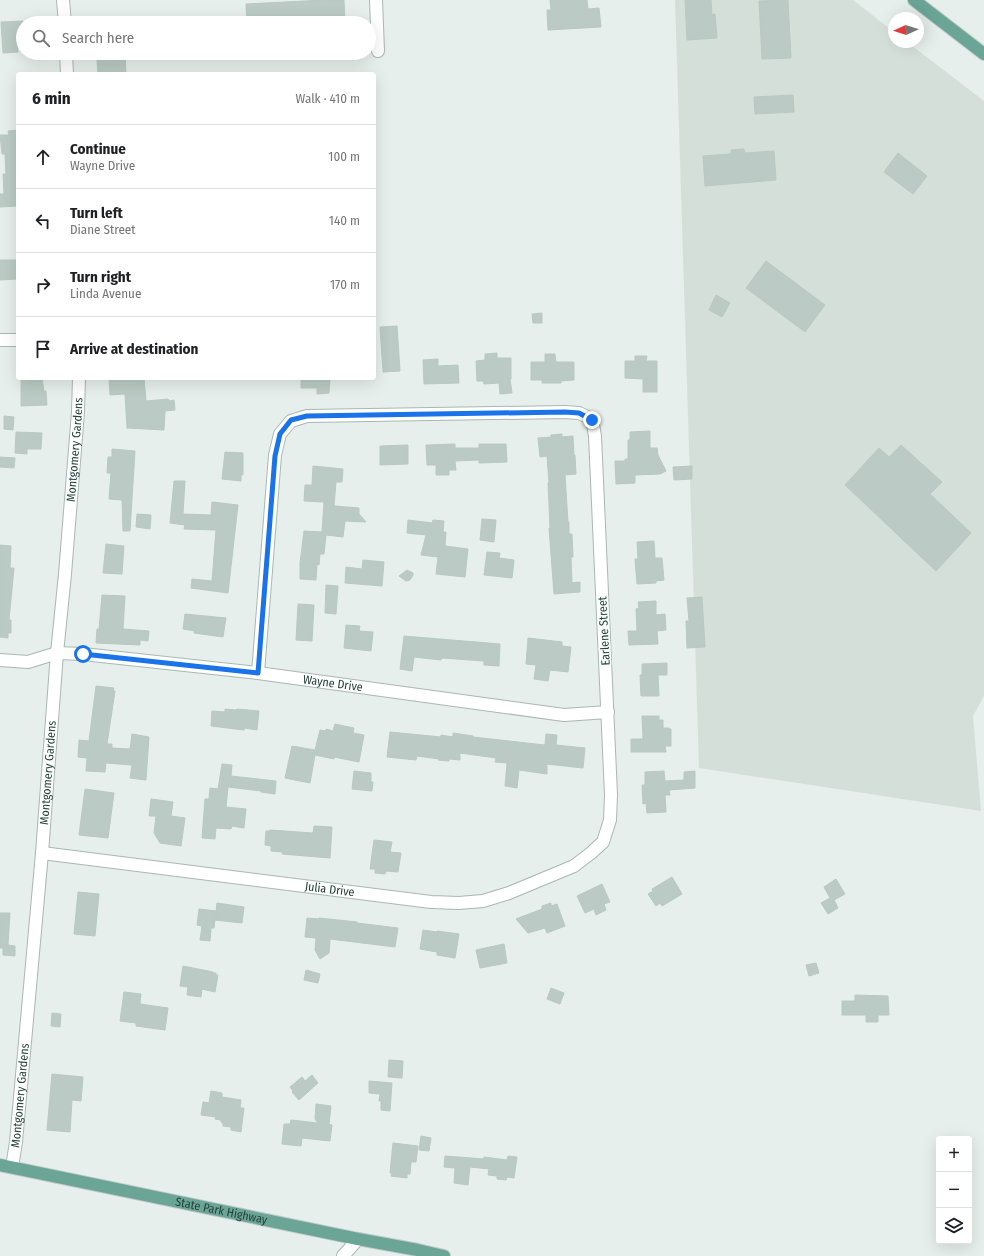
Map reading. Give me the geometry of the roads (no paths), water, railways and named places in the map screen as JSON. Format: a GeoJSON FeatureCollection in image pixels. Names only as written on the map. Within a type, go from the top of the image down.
{"type":"FeatureCollection","features":[{"type":"Feature","properties":{"kind":"main road"},"geometry":{"type":"LineString","coordinates":[[914,0],[984,54]]}},
{"type":"Feature","properties":{"kind":"main road","name":"State Park Highway"},"geometry":{"type":"LineString","coordinates":[[6,1166],[444,1256]]}},
{"type":"Feature","properties":{"kind":"street"},"geometry":{"type":"LineString","coordinates":[[63,0],[64,16]]}},
{"type":"Feature","properties":{"kind":"street"},"geometry":{"type":"LineString","coordinates":[[376,0],[378,51]]}},
{"type":"Feature","properties":{"kind":"street"},"geometry":{"type":"LineString","coordinates":[[66,60],[67,72]]}},
{"type":"Feature","properties":{"kind":"street"},"geometry":{"type":"LineString","coordinates":[[0,340],[16,340]]}},
{"type":"Feature","properties":{"kind":"street","name":"Montgomery Gardens"},"geometry":{"type":"LineString","coordinates":[[6,1166],[16,1142],[71,504],[79,380]]}},
{"type":"Feature","properties":{"kind":"street","name":"Earlene Street"},"geometry":{"type":"LineString","coordinates":[[258,673],[275,456],[280,434],[291,420],[307,416],[579,413],[592,420],[595,436],[611,795],[610,820],[603,842]]}},
{"type":"Feature","properties":{"kind":"street"},"geometry":{"type":"LineString","coordinates":[[0,660],[28,662],[57,653]]}},
{"type":"Feature","properties":{"kind":"street","name":"Wayne Drive"},"geometry":{"type":"LineString","coordinates":[[57,653],[91,655],[258,673],[564,715],[608,712]]}},
{"type":"Feature","properties":{"kind":"street","name":"Julia Drive"},"geometry":{"type":"LineString","coordinates":[[42,853],[431,902],[459,903],[483,901],[509,893],[560,872],[574,866],[603,842]]}},
{"type":"Feature","properties":{"kind":"street"},"geometry":{"type":"LineString","coordinates":[[344,1256],[358,1239]]}}]}
